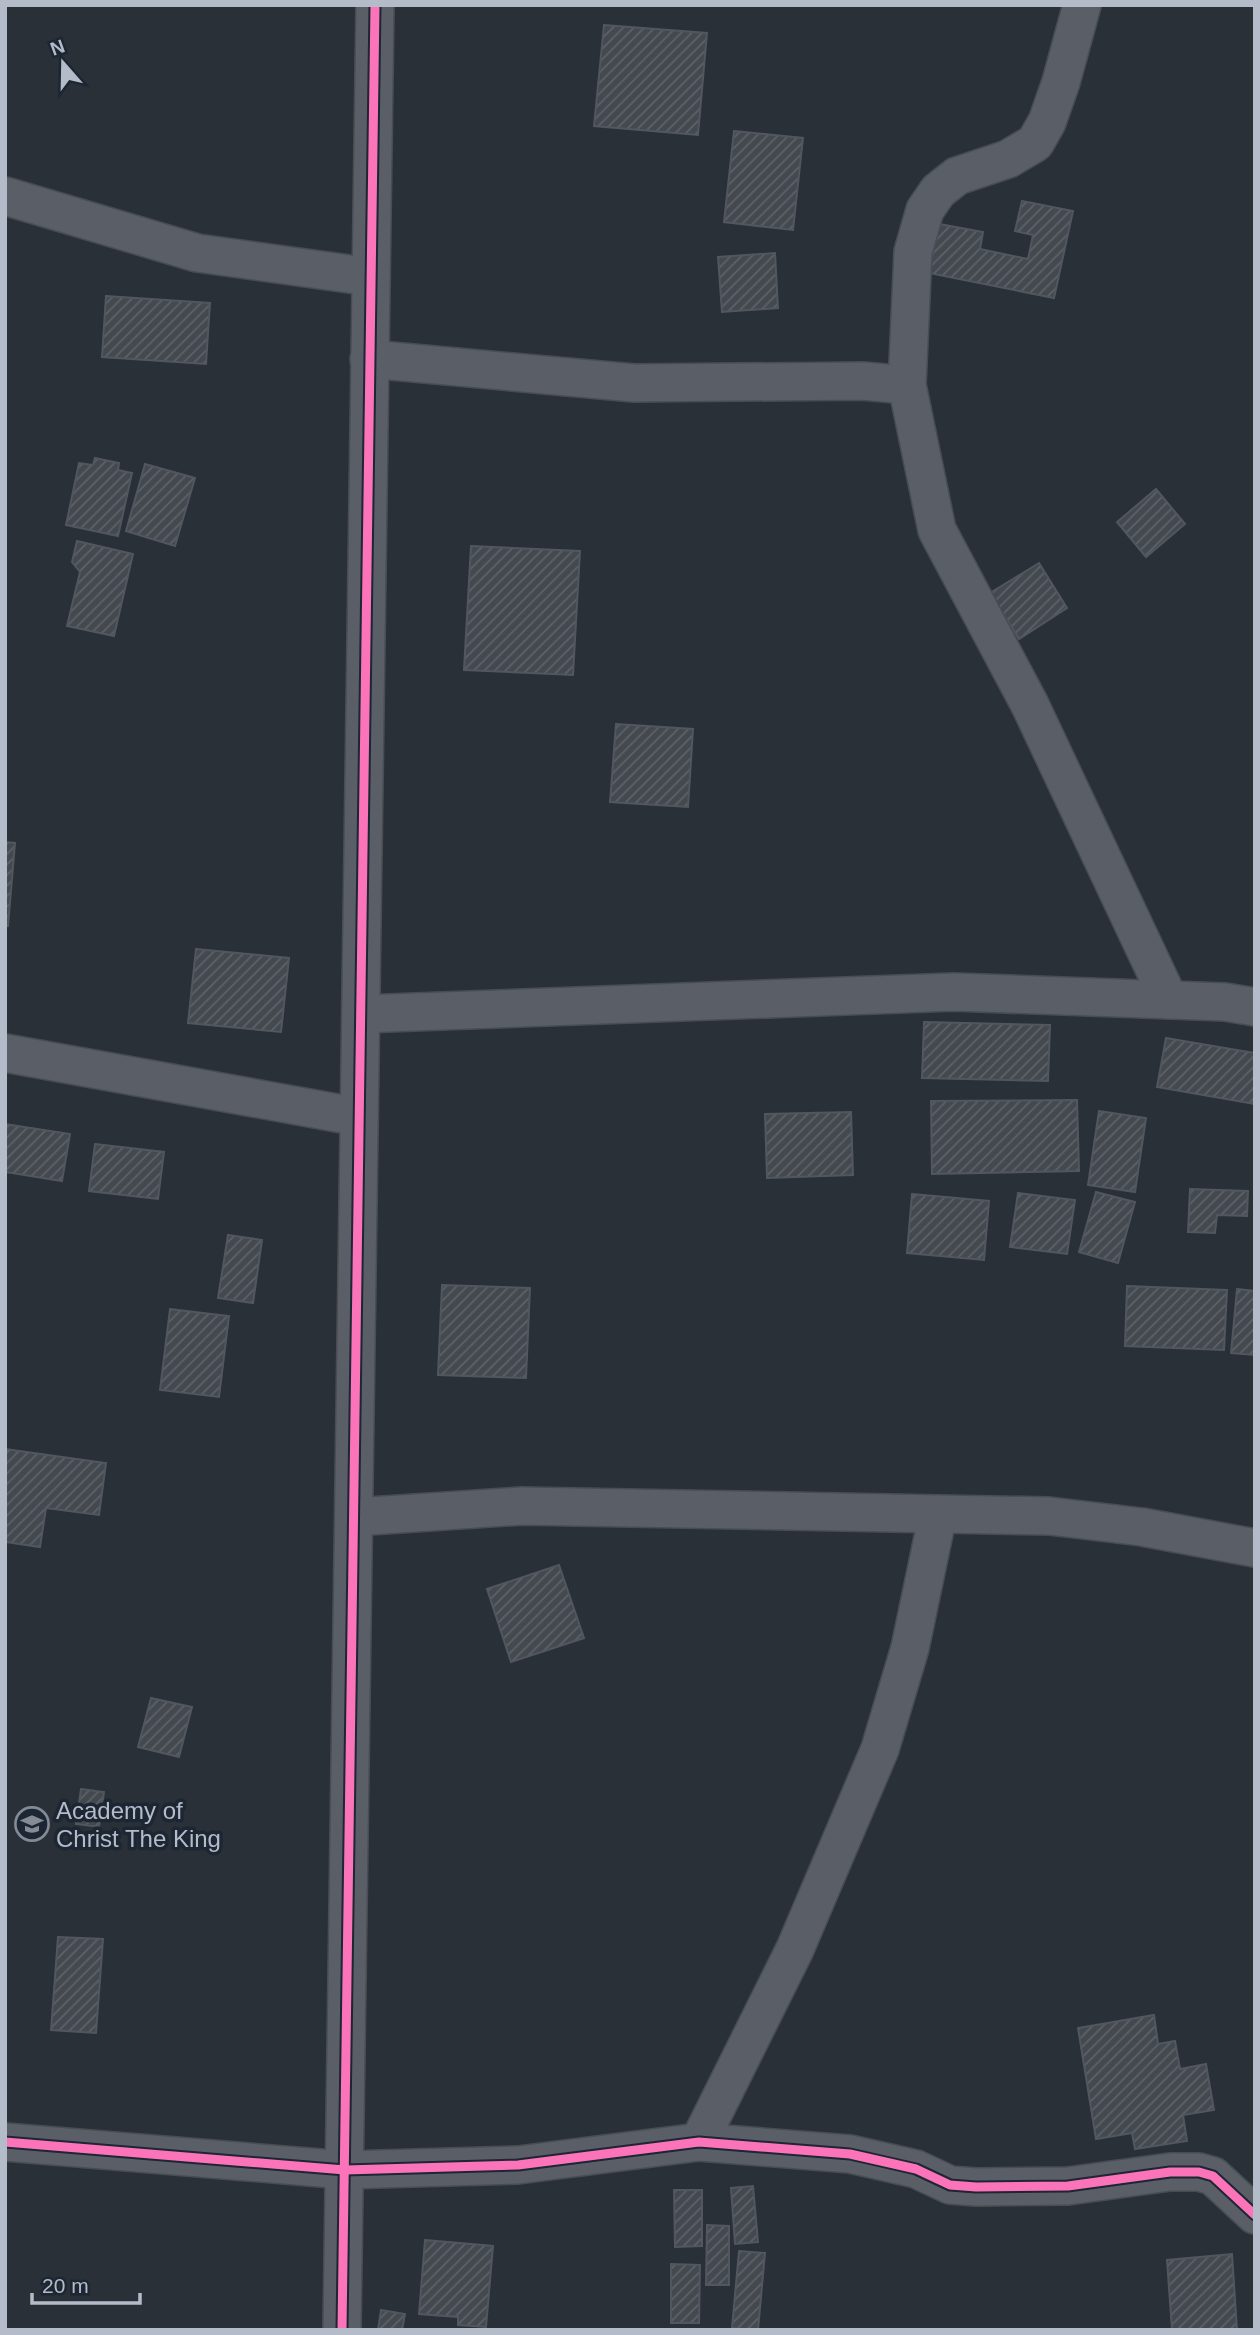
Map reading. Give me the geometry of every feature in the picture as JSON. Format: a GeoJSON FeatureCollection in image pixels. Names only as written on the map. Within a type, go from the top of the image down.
{"type":"FeatureCollection","features":[{"type":"Feature","properties":{"kind":"street"},"geometry":{"type":"LineString","coordinates":[[342,2330],[375,5]]}},
{"type":"Feature","properties":{"kind":"street"},"geometry":{"type":"LineString","coordinates":[[1082,5],[1061,82],[1047,122],[1035,143],[1008,159],[957,176],[938,191],[925,210],[913,251],[906,384],[937,530],[1030,705],[1169,1000]]}},
{"type":"Feature","properties":{"kind":"street"},"geometry":{"type":"LineString","coordinates":[[5,196],[68,217],[197,253],[371,277]]}},
{"type":"Feature","properties":{"kind":"street"},"geometry":{"type":"LineString","coordinates":[[369,359],[634,383],[863,381],[906,384]]}},
{"type":"Feature","properties":{"kind":"street"},"geometry":{"type":"LineString","coordinates":[[361,1014],[954,992],[1169,1000],[1255,1007]]}},
{"type":"Feature","properties":{"kind":"street"},"geometry":{"type":"LineString","coordinates":[[5,1053],[359,1116]]}},
{"type":"Feature","properties":{"kind":"street"},"geometry":{"type":"LineString","coordinates":[[354,1517],[522,1506],[1049,1516],[1142,1527],[1255,1548]]}},
{"type":"Feature","properties":{"kind":"street"},"geometry":{"type":"LineString","coordinates":[[699,2141],[795,1949],[880,1749],[910,1647],[938,1514]]}},
{"type":"Feature","properties":{"kind":"street"},"geometry":{"type":"LineString","coordinates":[[5,2142],[345,2170],[518,2165],[699,2141],[850,2154],[916,2169],[950,2185],[976,2187],[1068,2186],[1170,2172],[1199,2172],[1213,2176],[1255,2215]]}},
{"type":"Feature","properties":{"kind":"building"},"geometry":{"type":"Polygon","coordinates":[[[604,25],[707,33],[698,135],[594,126],[604,25]]]}},
{"type":"Feature","properties":{"kind":"building"},"geometry":{"type":"Polygon","coordinates":[[[734,131],[803,138],[793,230],[724,222],[734,131]]]}},
{"type":"Feature","properties":{"kind":"building"},"geometry":{"type":"Polygon","coordinates":[[[1022,201],[1073,211],[1054,298],[929,273],[939,224],[983,232],[980,249],[1028,259],[1033,235],[1015,231],[1022,201]]]}},
{"type":"Feature","properties":{"kind":"building"},"geometry":{"type":"Polygon","coordinates":[[[775,253],[778,308],[722,312],[718,257],[775,253]]]}},
{"type":"Feature","properties":{"kind":"building"},"geometry":{"type":"Polygon","coordinates":[[[106,296],[210,303],[206,364],[102,357],[106,296]]]}},
{"type":"Feature","properties":{"kind":"building"},"geometry":{"type":"Polygon","coordinates":[[[95,458],[119,463],[118,470],[132,473],[118,536],[66,525],[79,463],[93,465],[95,458]]]}},
{"type":"Feature","properties":{"kind":"building"},"geometry":{"type":"Polygon","coordinates":[[[145,464],[195,478],[175,546],[126,531],[145,464]]]}},
{"type":"Feature","properties":{"kind":"building"},"geometry":{"type":"Polygon","coordinates":[[[1156,489],[1185,524],[1146,557],[1117,522],[1156,489]]]}},
{"type":"Feature","properties":{"kind":"building"},"geometry":{"type":"Polygon","coordinates":[[[77,541],[133,554],[114,636],[67,626],[80,572],[72,562],[77,541]]]}},
{"type":"Feature","properties":{"kind":"building"},"geometry":{"type":"Polygon","coordinates":[[[471,546],[580,551],[573,675],[464,670],[471,546]]]}},
{"type":"Feature","properties":{"kind":"building"},"geometry":{"type":"Polygon","coordinates":[[[1039,563],[1067,608],[1019,639],[990,593],[1039,563]]]}},
{"type":"Feature","properties":{"kind":"building"},"geometry":{"type":"Polygon","coordinates":[[[616,724],[693,729],[688,807],[610,802],[616,724]]]}},
{"type":"Feature","properties":{"kind":"building"},"geometry":{"type":"Polygon","coordinates":[[[5,842],[15,843],[8,926],[5,926],[5,842]]]}},
{"type":"Feature","properties":{"kind":"building"},"geometry":{"type":"Polygon","coordinates":[[[196,949],[289,958],[281,1032],[188,1023],[196,949]]]}},
{"type":"Feature","properties":{"kind":"building"},"geometry":{"type":"Polygon","coordinates":[[[924,1022],[1050,1025],[1048,1081],[922,1078],[924,1022]]]}},
{"type":"Feature","properties":{"kind":"building"},"geometry":{"type":"Polygon","coordinates":[[[1166,1038],[1255,1053],[1255,1104],[1157,1087],[1166,1038]]]}},
{"type":"Feature","properties":{"kind":"building"},"geometry":{"type":"Polygon","coordinates":[[[1077,1100],[1079,1171],[932,1174],[931,1101],[1077,1100]]]}},
{"type":"Feature","properties":{"kind":"building"},"geometry":{"type":"Polygon","coordinates":[[[1099,1111],[1146,1118],[1135,1192],[1088,1185],[1099,1111]]]}},
{"type":"Feature","properties":{"kind":"building"},"geometry":{"type":"Polygon","coordinates":[[[851,1112],[853,1175],[767,1178],[765,1114],[851,1112]]]}},
{"type":"Feature","properties":{"kind":"building"},"geometry":{"type":"Polygon","coordinates":[[[5,1124],[70,1134],[62,1181],[5,1172],[5,1124]]]}},
{"type":"Feature","properties":{"kind":"building"},"geometry":{"type":"Polygon","coordinates":[[[95,1144],[164,1152],[158,1199],[89,1191],[95,1144]]]}},
{"type":"Feature","properties":{"kind":"building"},"geometry":{"type":"Polygon","coordinates":[[[1190,1189],[1248,1191],[1247,1216],[1217,1215],[1215,1233],[1188,1232],[1190,1189]]]}},
{"type":"Feature","properties":{"kind":"building"},"geometry":{"type":"Polygon","coordinates":[[[1096,1192],[1135,1202],[1118,1263],[1079,1252],[1096,1192]]]}},
{"type":"Feature","properties":{"kind":"building"},"geometry":{"type":"Polygon","coordinates":[[[1018,1193],[1075,1200],[1067,1254],[1010,1247],[1018,1193]]]}},
{"type":"Feature","properties":{"kind":"building"},"geometry":{"type":"Polygon","coordinates":[[[912,1194],[989,1201],[984,1260],[907,1253],[912,1194]]]}},
{"type":"Feature","properties":{"kind":"building"},"geometry":{"type":"Polygon","coordinates":[[[228,1235],[262,1240],[253,1303],[218,1298],[228,1235]]]}},
{"type":"Feature","properties":{"kind":"building"},"geometry":{"type":"Polygon","coordinates":[[[442,1285],[530,1288],[526,1378],[438,1375],[442,1285]]]}},
{"type":"Feature","properties":{"kind":"building"},"geometry":{"type":"Polygon","coordinates":[[[1127,1286],[1227,1290],[1224,1350],[1125,1346],[1127,1286]]]}},
{"type":"Feature","properties":{"kind":"building"},"geometry":{"type":"Polygon","coordinates":[[[1237,1289],[1255,1291],[1255,1355],[1231,1353],[1237,1289]]]}},
{"type":"Feature","properties":{"kind":"building"},"geometry":{"type":"Polygon","coordinates":[[[170,1309],[229,1316],[219,1397],[160,1390],[170,1309]]]}},
{"type":"Feature","properties":{"kind":"building"},"geometry":{"type":"Polygon","coordinates":[[[5,1449],[106,1463],[99,1515],[46,1508],[40,1547],[5,1542],[5,1449]]]}},
{"type":"Feature","properties":{"kind":"building"},"geometry":{"type":"Polygon","coordinates":[[[559,1565],[584,1638],[511,1662],[487,1589],[559,1565]]]}},
{"type":"Feature","properties":{"kind":"building"},"geometry":{"type":"Polygon","coordinates":[[[151,1698],[192,1707],[179,1757],[138,1747],[151,1698]]]}},
{"type":"Feature","properties":{"kind":"building"},"geometry":{"type":"Polygon","coordinates":[[[81,1789],[104,1792],[99,1827],[76,1824],[81,1789]]]}},
{"type":"Feature","properties":{"kind":"building"},"geometry":{"type":"Polygon","coordinates":[[[58,1937],[103,1939],[96,2033],[51,2030],[58,1937]]]}},
{"type":"Feature","properties":{"kind":"building"},"geometry":{"type":"Polygon","coordinates":[[[1154,2015],[1158,2044],[1175,2041],[1180,2069],[1206,2064],[1214,2110],[1183,2115],[1187,2141],[1135,2149],[1132,2133],[1096,2139],[1078,2028],[1154,2015]]]}},
{"type":"Feature","properties":{"kind":"building"},"geometry":{"type":"Polygon","coordinates":[[[753,2186],[758,2242],[735,2244],[731,2188],[753,2186]]]}},
{"type":"Feature","properties":{"kind":"building"},"geometry":{"type":"Polygon","coordinates":[[[674,2190],[702,2190],[702,2246],[675,2247],[674,2190]]]}},
{"type":"Feature","properties":{"kind":"building"},"geometry":{"type":"Polygon","coordinates":[[[707,2225],[729,2226],[729,2285],[706,2285],[707,2225]]]}},
{"type":"Feature","properties":{"kind":"building"},"geometry":{"type":"Polygon","coordinates":[[[425,2240],[493,2246],[486,2327],[458,2325],[458,2317],[419,2314],[425,2240]]]}},
{"type":"Feature","properties":{"kind":"building"},"geometry":{"type":"Polygon","coordinates":[[[739,2251],[765,2253],[758,2330],[732,2328],[739,2251]]]}},
{"type":"Feature","properties":{"kind":"building"},"geometry":{"type":"Polygon","coordinates":[[[1232,2254],[1237,2330],[1172,2330],[1167,2260],[1232,2254]]]}},
{"type":"Feature","properties":{"kind":"building"},"geometry":{"type":"Polygon","coordinates":[[[671,2264],[700,2265],[699,2323],[671,2323],[671,2264]]]}},
{"type":"Feature","properties":{"kind":"building"},"geometry":{"type":"Polygon","coordinates":[[[381,2310],[405,2314],[402,2330],[378,2330],[381,2310]]]}},
{"type":"Feature","properties":{"kind":"cycle path"},"geometry":{"type":"LineString","coordinates":[[342,2330],[375,5]]}},
{"type":"Feature","properties":{"kind":"cycle path"},"geometry":{"type":"LineString","coordinates":[[5,2142],[345,2170],[518,2165],[699,2142],[850,2154],[916,2169],[950,2185],[976,2187],[1068,2186],[1170,2172],[1199,2172],[1213,2176],[1255,2215]]}},
{"type":"Feature","properties":{"kind":"place","name":"Academy of Christ The King"},"geometry":{"type":"Point","coordinates":[32,1824]}}]}
